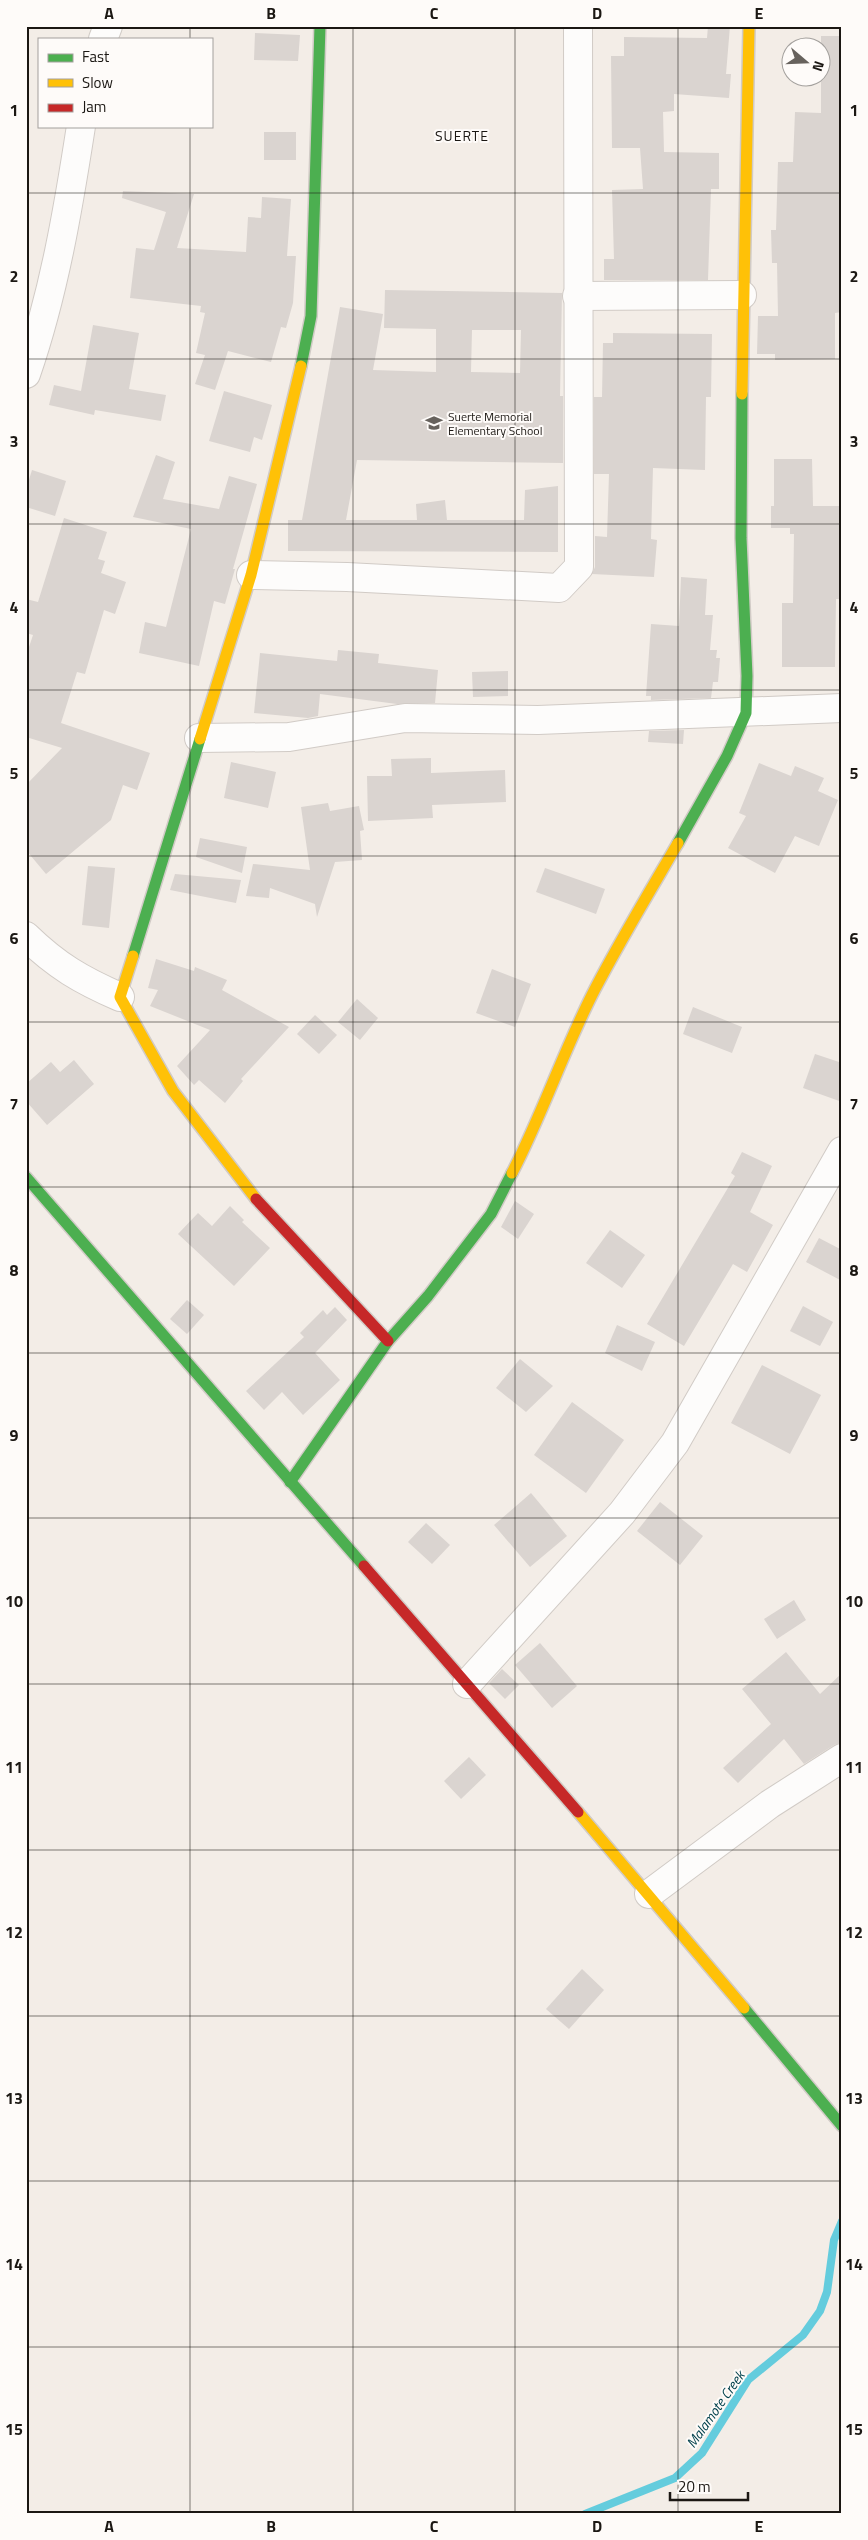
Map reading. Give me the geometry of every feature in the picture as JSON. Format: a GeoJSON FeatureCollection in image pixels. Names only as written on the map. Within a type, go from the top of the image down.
{"type":"FeatureCollection","features":[{"type":"Feature","properties":{"kind":"street"},"geometry":{"type":"LineString","coordinates":[[103,38],[108,26]]}},
{"type":"Feature","properties":{"kind":"street"},"geometry":{"type":"LineString","coordinates":[[120,997],[251,575],[303,358],[311,316],[320,26]]}},
{"type":"Feature","properties":{"kind":"street"},"geometry":{"type":"LineString","coordinates":[[251,575],[347,577],[559,588],[579,566],[578,26]]}},
{"type":"Feature","properties":{"kind":"street"},"geometry":{"type":"LineString","coordinates":[[290,1482],[388,1341],[428,1296],[491,1214],[537,1124],[561,1063],[595,989],[728,756],[746,713],[747,676],[741,538],[742,295],[749,26]]}},
{"type":"Feature","properties":{"kind":"street"},"geometry":{"type":"LineString","coordinates":[[26,374],[52,289],[66,223],[81,128]]}},
{"type":"Feature","properties":{"kind":"street"},"geometry":{"type":"LineString","coordinates":[[577,296],[742,295]]}},
{"type":"Feature","properties":{"kind":"street"},"geometry":{"type":"LineString","coordinates":[[199,738],[289,737],[405,718],[538,720],[842,708]]}},
{"type":"Feature","properties":{"kind":"street"},"geometry":{"type":"LineString","coordinates":[[26,936],[48,957],[84,982],[120,997],[173,1091],[246,1188],[388,1341]]}},
{"type":"Feature","properties":{"kind":"street"},"geometry":{"type":"LineString","coordinates":[[467,1684],[622,1513],[674,1443],[842,1151]]}},
{"type":"Feature","properties":{"kind":"street"},"geometry":{"type":"LineString","coordinates":[[26,1177],[649,1894],[842,2126]]}},
{"type":"Feature","properties":{"kind":"street"},"geometry":{"type":"LineString","coordinates":[[649,1894],[770,1804],[842,1758]]}},
{"type":"Feature","properties":{"kind":"building"},"geometry":{"type":"Polygon","coordinates":[[[708,26],[730,26],[726,74],[731,74],[729,98],[674,94],[674,111],[663,112],[664,152],[719,153],[719,189],[711,189],[708,280],[604,280],[604,259],[614,259],[612,190],[643,189],[640,148],[612,148],[611,56],[624,56],[624,37],[707,38],[708,26]]]}},
{"type":"Feature","properties":{"kind":"building"},"geometry":{"type":"Polygon","coordinates":[[[255,33],[300,35],[298,61],[254,60],[255,33]]]}},
{"type":"Feature","properties":{"kind":"building"},"geometry":{"type":"Polygon","coordinates":[[[821,36],[842,36],[842,312],[835,313],[835,359],[775,360],[775,354],[757,354],[758,316],[778,316],[777,263],[772,263],[771,230],[776,230],[778,162],[793,162],[795,112],[821,113],[821,88],[830,88],[830,38],[821,38],[821,36]]]}},
{"type":"Feature","properties":{"kind":"building"},"geometry":{"type":"Polygon","coordinates":[[[264,132],[296,132],[296,160],[264,160],[264,132]]]}},
{"type":"Feature","properties":{"kind":"building"},"geometry":{"type":"Polygon","coordinates":[[[123,191],[194,194],[177,248],[246,252],[248,217],[261,218],[262,197],[291,199],[287,256],[296,256],[293,303],[286,328],[281,327],[271,362],[228,351],[215,390],[195,384],[205,355],[196,353],[205,313],[200,312],[201,306],[130,298],[136,248],[154,250],[166,212],[122,198],[123,191]]]}},
{"type":"Feature","properties":{"kind":"building"},"geometry":{"type":"Polygon","coordinates":[[[385,290],[562,293],[560,396],[563,396],[563,463],[357,460],[346,520],[417,520],[416,504],[445,500],[447,520],[524,520],[525,490],[558,486],[558,552],[288,551],[288,520],[302,520],[340,307],[383,314],[373,370],[436,372],[436,329],[384,328],[385,290]],[[472,330],[471,372],[520,373],[521,330],[472,330]]]}},
{"type":"Feature","properties":{"kind":"building"},"geometry":{"type":"Polygon","coordinates":[[[93,325],[139,333],[129,389],[166,395],[161,421],[95,410],[94,415],[49,405],[54,385],[81,391],[93,325]]]}},
{"type":"Feature","properties":{"kind":"building"},"geometry":{"type":"Polygon","coordinates":[[[613,333],[712,334],[711,397],[706,397],[705,470],[653,468],[651,539],[657,540],[654,577],[592,574],[595,567],[595,536],[607,537],[609,474],[594,474],[594,397],[602,397],[603,343],[613,343],[613,333]]]}},
{"type":"Feature","properties":{"kind":"building"},"geometry":{"type":"Polygon","coordinates":[[[224,391],[272,405],[262,440],[254,437],[250,452],[209,441],[224,391]]]}},
{"type":"Feature","properties":{"kind":"building"},"geometry":{"type":"Polygon","coordinates":[[[156,455],[175,462],[163,499],[219,509],[229,476],[257,484],[225,604],[214,601],[199,666],[139,653],[145,622],[166,627],[191,529],[133,517],[156,455]]]}},
{"type":"Feature","properties":{"kind":"building"},"geometry":{"type":"Polygon","coordinates":[[[774,459],[812,459],[813,506],[842,506],[842,599],[836,599],[835,667],[782,667],[782,603],[793,603],[794,534],[790,534],[790,528],[771,528],[771,506],[774,506],[774,459]]]}},
{"type":"Feature","properties":{"kind":"building"},"geometry":{"type":"Polygon","coordinates":[[[32,470],[66,481],[55,516],[26,507],[26,489],[32,470]]]}},
{"type":"Feature","properties":{"kind":"building"},"geometry":{"type":"Polygon","coordinates":[[[64,518],[107,532],[98,559],[105,561],[101,573],[126,582],[115,614],[104,610],[85,674],[77,672],[61,723],[150,753],[137,790],[123,785],[111,820],[46,874],[26,850],[26,785],[62,748],[26,737],[26,656],[33,635],[26,633],[26,599],[38,602],[64,518]]]}},
{"type":"Feature","properties":{"kind":"building"},"geometry":{"type":"Polygon","coordinates":[[[681,577],[707,579],[705,615],[713,615],[710,650],[717,650],[716,658],[720,658],[718,682],[713,682],[711,698],[651,700],[651,696],[646,696],[651,624],[679,626],[681,577]]]}},
{"type":"Feature","properties":{"kind":"building"},"geometry":{"type":"Polygon","coordinates":[[[338,650],[379,654],[378,663],[438,670],[435,703],[397,704],[320,694],[318,716],[308,718],[254,713],[260,653],[337,661],[338,650]]]}},
{"type":"Feature","properties":{"kind":"building"},"geometry":{"type":"Polygon","coordinates":[[[508,671],[508,696],[473,697],[472,672],[508,671]]]}},
{"type":"Feature","properties":{"kind":"building"},"geometry":{"type":"Polygon","coordinates":[[[684,730],[683,744],[648,742],[649,731],[684,730]]]}},
{"type":"Feature","properties":{"kind":"building"},"geometry":{"type":"Polygon","coordinates":[[[431,758],[431,773],[505,770],[506,802],[432,805],[433,818],[368,821],[367,776],[392,776],[391,759],[431,758]]]}},
{"type":"Feature","properties":{"kind":"building"},"geometry":{"type":"Polygon","coordinates":[[[231,762],[276,772],[268,808],[224,798],[231,762]]]}},
{"type":"Feature","properties":{"kind":"building"},"geometry":{"type":"Polygon","coordinates":[[[759,763],[791,776],[795,766],[824,778],[818,791],[838,800],[819,846],[795,836],[775,873],[728,848],[746,816],[739,813],[759,763]]]}},
{"type":"Feature","properties":{"kind":"building"},"geometry":{"type":"Polygon","coordinates":[[[328,803],[330,811],[359,806],[364,830],[360,831],[362,860],[335,862],[317,917],[315,904],[270,888],[269,898],[246,896],[253,864],[310,870],[301,807],[328,803]]]}},
{"type":"Feature","properties":{"kind":"building"},"geometry":{"type":"Polygon","coordinates":[[[200,838],[247,847],[242,873],[196,857],[200,838]]]}},
{"type":"Feature","properties":{"kind":"building"},"geometry":{"type":"Polygon","coordinates":[[[88,866],[115,868],[109,928],[82,925],[88,866]]]}},
{"type":"Feature","properties":{"kind":"building"},"geometry":{"type":"Polygon","coordinates":[[[545,868],[605,889],[596,914],[536,892],[545,868]]]}},
{"type":"Feature","properties":{"kind":"building"},"geometry":{"type":"Polygon","coordinates":[[[175,874],[241,880],[236,903],[170,890],[175,874]]]}},
{"type":"Feature","properties":{"kind":"building"},"geometry":{"type":"Polygon","coordinates":[[[156,959],[194,971],[195,967],[227,980],[222,990],[289,1027],[241,1079],[243,1081],[225,1103],[199,1080],[194,1085],[177,1066],[210,1030],[150,1006],[158,990],[148,988],[156,959]]]}},
{"type":"Feature","properties":{"kind":"building"},"geometry":{"type":"Polygon","coordinates":[[[492,969],[531,984],[515,1027],[476,1013],[492,969]]]}},
{"type":"Feature","properties":{"kind":"building"},"geometry":{"type":"Polygon","coordinates":[[[357,999],[378,1018],[360,1040],[338,1022],[357,999]]]}},
{"type":"Feature","properties":{"kind":"building"},"geometry":{"type":"Polygon","coordinates":[[[693,1007],[742,1027],[732,1053],[683,1034],[693,1007]]]}},
{"type":"Feature","properties":{"kind":"building"},"geometry":{"type":"Polygon","coordinates":[[[315,1015],[337,1035],[319,1054],[297,1034],[315,1015]]]}},
{"type":"Feature","properties":{"kind":"building"},"geometry":{"type":"Polygon","coordinates":[[[815,1054],[842,1063],[842,1102],[803,1088],[815,1054]]]}},
{"type":"Feature","properties":{"kind":"building"},"geometry":{"type":"Polygon","coordinates":[[[74,1060],[94,1084],[47,1125],[26,1101],[26,1084],[51,1062],[60,1072],[74,1060]]]}},
{"type":"Feature","properties":{"kind":"building"},"geometry":{"type":"Polygon","coordinates":[[[742,1152],[772,1166],[750,1212],[773,1225],[747,1272],[733,1264],[684,1346],[647,1324],[735,1176],[731,1173],[742,1152]]]}},
{"type":"Feature","properties":{"kind":"building"},"geometry":{"type":"Polygon","coordinates":[[[515,1201],[534,1214],[518,1239],[501,1227],[515,1201]]]}},
{"type":"Feature","properties":{"kind":"building"},"geometry":{"type":"Polygon","coordinates":[[[230,1206],[244,1220],[242,1222],[270,1248],[234,1286],[178,1234],[198,1213],[212,1226],[230,1206]]]}},
{"type":"Feature","properties":{"kind":"building"},"geometry":{"type":"Polygon","coordinates":[[[610,1230],[645,1255],[622,1288],[586,1263],[610,1230]]]}},
{"type":"Feature","properties":{"kind":"building"},"geometry":{"type":"Polygon","coordinates":[[[819,1238],[842,1250],[842,1281],[806,1262],[819,1238]]]}},
{"type":"Feature","properties":{"kind":"building"},"geometry":{"type":"Polygon","coordinates":[[[187,1300],[204,1315],[187,1334],[170,1319],[187,1300]]]}},
{"type":"Feature","properties":{"kind":"building"},"geometry":{"type":"Polygon","coordinates":[[[803,1306],[833,1322],[820,1346],[790,1331],[803,1306]]]}},
{"type":"Feature","properties":{"kind":"building"},"geometry":{"type":"Polygon","coordinates":[[[335,1307],[347,1320],[315,1353],[340,1380],[303,1415],[282,1392],[264,1410],[246,1391],[304,1337],[300,1333],[323,1310],[327,1315],[335,1307]]]}},
{"type":"Feature","properties":{"kind":"building"},"geometry":{"type":"Polygon","coordinates":[[[617,1325],[655,1342],[642,1371],[605,1353],[617,1325]]]}},
{"type":"Feature","properties":{"kind":"building"},"geometry":{"type":"Polygon","coordinates":[[[520,1359],[553,1386],[526,1412],[496,1388],[520,1359]]]}},
{"type":"Feature","properties":{"kind":"building"},"geometry":{"type":"Polygon","coordinates":[[[762,1365],[821,1395],[790,1454],[731,1423],[762,1365]]]}},
{"type":"Feature","properties":{"kind":"building"},"geometry":{"type":"Polygon","coordinates":[[[572,1402],[624,1440],[586,1493],[534,1455],[572,1402]]]}},
{"type":"Feature","properties":{"kind":"building"},"geometry":{"type":"Polygon","coordinates":[[[531,1493],[567,1536],[530,1567],[494,1525],[531,1493]]]}},
{"type":"Feature","properties":{"kind":"building"},"geometry":{"type":"Polygon","coordinates":[[[660,1502],[703,1536],[680,1565],[637,1531],[660,1502]]]}},
{"type":"Feature","properties":{"kind":"building"},"geometry":{"type":"Polygon","coordinates":[[[426,1523],[450,1545],[432,1564],[408,1542],[426,1523]]]}},
{"type":"Feature","properties":{"kind":"building"},"geometry":{"type":"Polygon","coordinates":[[[794,1600],[806,1620],[777,1639],[764,1619],[794,1600]]]}},
{"type":"Feature","properties":{"kind":"building"},"geometry":{"type":"Polygon","coordinates":[[[540,1643],[577,1686],[552,1708],[515,1665],[540,1643]]]}},
{"type":"Feature","properties":{"kind":"building"},"geometry":{"type":"Polygon","coordinates":[[[786,1652],[820,1694],[842,1673],[842,1742],[804,1764],[784,1739],[738,1783],[723,1768],[771,1724],[742,1689],[786,1652]]]}},
{"type":"Feature","properties":{"kind":"building"},"geometry":{"type":"Polygon","coordinates":[[[502,1669],[519,1685],[505,1699],[489,1683],[502,1669]]]}},
{"type":"Feature","properties":{"kind":"building"},"geometry":{"type":"Polygon","coordinates":[[[469,1757],[486,1775],[461,1799],[444,1781],[469,1757]]]}},
{"type":"Feature","properties":{"kind":"building"},"geometry":{"type":"Polygon","coordinates":[[[582,1969],[604,1990],[569,2029],[546,2009],[582,1969]]]}},
{"type":"Feature","properties":{"kind":"waterway","name":"Malamote Creek"},"geometry":{"type":"LineString","coordinates":[[585,2514],[675,2478],[702,2453],[748,2380],[803,2335],[820,2311],[827,2292],[834,2240],[842,2221]]}},
{"type":"Feature","properties":{"kind":"traffic: fast"},"geometry":{"type":"LineString","coordinates":[[301,366],[311,316],[320,26]]}},
{"type":"Feature","properties":{"kind":"traffic: fast"},"geometry":{"type":"LineString","coordinates":[[678,843],[727,756],[746,713],[747,676],[741,538],[742,394]]}},
{"type":"Feature","properties":{"kind":"traffic: fast"},"geometry":{"type":"LineString","coordinates":[[133,956],[200,739]]}},
{"type":"Feature","properties":{"kind":"traffic: fast"},"geometry":{"type":"LineString","coordinates":[[290,1482],[388,1341],[428,1296],[491,1214],[512,1173]]}},
{"type":"Feature","properties":{"kind":"traffic: fast"},"geometry":{"type":"LineString","coordinates":[[26,1177],[364,1566]]}},
{"type":"Feature","properties":{"kind":"traffic: fast"},"geometry":{"type":"LineString","coordinates":[[744,2008],[842,2126]]}},
{"type":"Feature","properties":{"kind":"traffic: slow"},"geometry":{"type":"LineString","coordinates":[[742,394],[749,26]]}},
{"type":"Feature","properties":{"kind":"traffic: slow"},"geometry":{"type":"LineString","coordinates":[[200,739],[251,575],[301,366]]}},
{"type":"Feature","properties":{"kind":"traffic: slow"},"geometry":{"type":"LineString","coordinates":[[512,1173],[595,989],[625,933],[678,843]]}},
{"type":"Feature","properties":{"kind":"traffic: slow"},"geometry":{"type":"LineString","coordinates":[[133,956],[120,997],[173,1091],[256,1199]]}},
{"type":"Feature","properties":{"kind":"traffic: slow"},"geometry":{"type":"LineString","coordinates":[[578,1812],[744,2008]]}},
{"type":"Feature","properties":{"kind":"traffic: jam"},"geometry":{"type":"LineString","coordinates":[[256,1199],[388,1341]]}},
{"type":"Feature","properties":{"kind":"traffic: jam"},"geometry":{"type":"LineString","coordinates":[[364,1566],[578,1812]]}},
{"type":"Feature","properties":{"kind":"place","name":"Suerte Memorial Elementary School"},"geometry":{"type":"Point","coordinates":[434,423]}},
{"type":"Feature","properties":{"kind":"district","name":"SUERTE"},"geometry":{"type":"Point","coordinates":[462,135]}}]}
